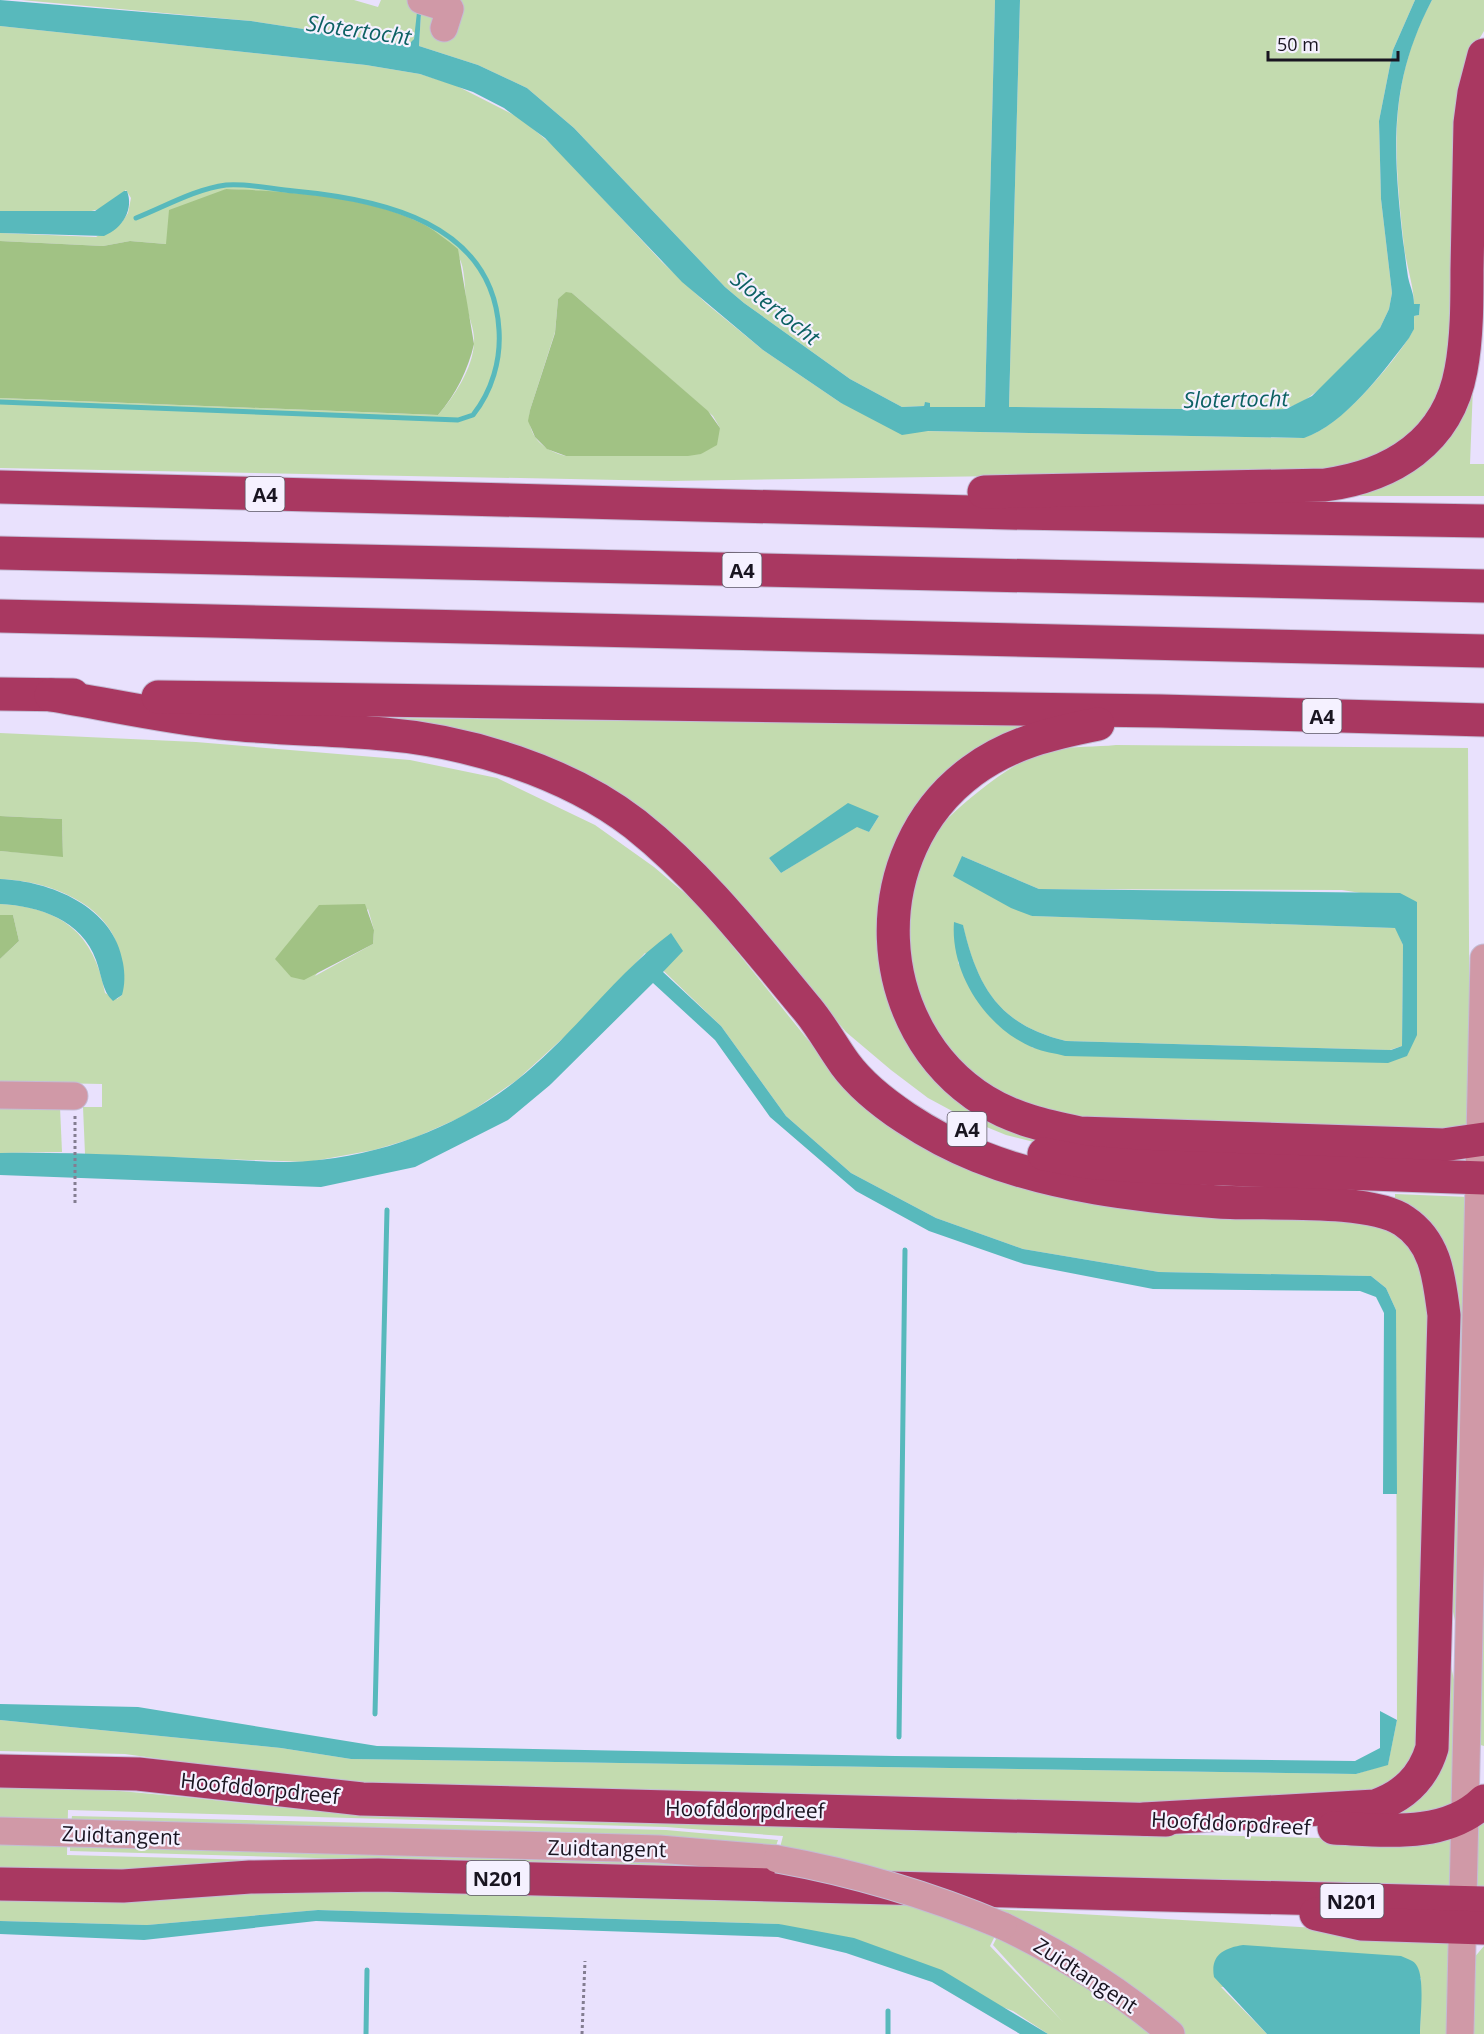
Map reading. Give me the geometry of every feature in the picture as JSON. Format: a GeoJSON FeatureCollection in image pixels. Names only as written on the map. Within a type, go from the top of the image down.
{"type":"FeatureCollection","features":[{"type":"Feature","properties":{"kind":"highway","name":"A4"},"geometry":{"type":"LineString","coordinates":[[676,505],[1032,490],[1325,485],[1357,480],[1393,465],[1430,435],[1455,392],[1461,372],[1466,298],[1470,123],[1474,93],[1484,55]]}},
{"type":"Feature","properties":{"kind":"highway","name":"A4"},"geometry":{"type":"LineString","coordinates":[[0,487],[676,505],[1484,521]]}},
{"type":"Feature","properties":{"kind":"highway","name":"A4"},"geometry":{"type":"LineString","coordinates":[[0,553],[1484,586]]}},
{"type":"Feature","properties":{"kind":"highway"},"geometry":{"type":"LineString","coordinates":[[0,616],[1484,651]]}},
{"type":"Feature","properties":{"kind":"highway","name":"A4"},"geometry":{"type":"LineString","coordinates":[[0,694],[1161,711],[1484,720]]}},
{"type":"Feature","properties":{"kind":"highway","name":"A4"},"geometry":{"type":"LineString","coordinates":[[51,695],[219,723],[388,734],[471,748],[538,771],[578,789],[632,821],[681,863],[724,907],[824,1029],[869,1071],[908,1100],[975,1132],[1039,1153],[1086,1162],[1137,1166],[1481,1178]]}},
{"type":"Feature","properties":{"kind":"highway","name":"A4"},"geometry":{"type":"LineString","coordinates":[[1161,711],[1044,735],[1022,742],[980,766],[954,786],[920,829],[898,877],[891,923],[892,947],[895,971],[910,1016],[939,1061],[974,1094],[990,1104],[1031,1122],[1079,1133],[1443,1145],[1482,1140]]}},
{"type":"Feature","properties":{"kind":"highway","name":"A4"},"geometry":{"type":"LineString","coordinates":[[824,1029],[846,1066],[872,1091],[932,1133],[977,1156],[1024,1172],[1091,1186],[1201,1200],[1367,1207],[1407,1222],[1420,1235],[1436,1263],[1444,1315],[1438,1593]]}},
{"type":"Feature","properties":{"kind":"highway"},"geometry":{"type":"LineString","coordinates":[[1144,1819],[1375,1806],[1403,1792],[1420,1775],[1432,1748],[1438,1593]]}},
{"type":"Feature","properties":{"kind":"highway","name":"Hoofddorpdreef"},"geometry":{"type":"LineString","coordinates":[[0,1771],[138,1774],[362,1799],[1144,1819],[1387,1830],[1433,1827],[1474,1809]]}},
{"type":"Feature","properties":{"kind":"highway","name":"N201"},"geometry":{"type":"LineString","coordinates":[[0,1884],[132,1886],[250,1877],[378,1875],[1241,1898],[1473,1915]]}},
{"type":"Feature","properties":{"kind":"lane"},"geometry":{"type":"LineString","coordinates":[[421,0],[450,9],[444,28]]}},
{"type":"Feature","properties":{"kind":"lane"},"geometry":{"type":"LineString","coordinates":[[1460,2034],[1473,1915],[1474,1809],[1467,1689],[1482,1140],[1484,958]]}},
{"type":"Feature","properties":{"kind":"lane"},"geometry":{"type":"LineString","coordinates":[[0,1095],[74,1096]]}},
{"type":"Feature","properties":{"kind":"lane"},"geometry":{"type":"LineString","coordinates":[[1438,1593],[1467,1689]]}},
{"type":"Feature","properties":{"kind":"lane","name":"Zuidtangent"},"geometry":{"type":"LineString","coordinates":[[0,1831],[659,1849],[777,1859],[876,1879],[942,1900],[1003,1926],[1045,1946],[1107,1984],[1171,2034]]}},
{"type":"Feature","properties":{"kind":"path"},"geometry":{"type":"LineString","coordinates":[[75,1204],[76,1143]]}},
{"type":"Feature","properties":{"kind":"path"},"geometry":{"type":"LineString","coordinates":[[582,2034],[585,1961]]}},
{"type":"Feature","properties":{"kind":"shaded area"},"geometry":{"type":"Polygon","coordinates":[[[0,0],[251,21],[408,45],[414,39],[417,12],[421,13],[419,46],[478,65],[527,88],[574,128],[725,287],[850,379],[902,407],[924,406],[925,402],[930,403],[930,407],[985,407],[995,0],[1020,0],[1009,407],[1267,410],[1286,409],[1312,396],[1380,328],[1389,309],[1392,293],[1381,199],[1379,121],[1393,50],[1415,0],[1432,0],[1408,60],[1397,118],[1397,177],[1403,241],[1414,304],[1420,304],[1419,315],[1414,316],[1414,329],[1409,338],[1362,396],[1334,422],[1304,438],[928,431],[902,435],[841,403],[763,350],[682,282],[545,138],[504,108],[473,92],[420,74],[366,65],[0,26],[0,0]]]}},
{"type":"Feature","properties":{"kind":"shaded area"},"geometry":{"type":"Polygon","coordinates":[[[21,0],[354,0],[378,7],[381,0],[995,0],[985,407],[930,407],[925,403],[924,406],[902,407],[850,379],[725,287],[574,128],[527,88],[478,65],[419,46],[421,13],[413,42],[408,45],[251,21],[21,0]]]}},
{"type":"Feature","properties":{"kind":"shaded area"},"geometry":{"type":"Polygon","coordinates":[[[1020,0],[1415,0],[1393,50],[1379,121],[1381,199],[1392,293],[1389,309],[1380,328],[1324,386],[1301,403],[1280,410],[1009,407],[1020,0]]]}},
{"type":"Feature","properties":{"kind":"shaded area"},"geometry":{"type":"Polygon","coordinates":[[[1432,0],[1484,0],[1484,31],[1472,51],[1451,342],[1441,389],[1423,421],[1389,452],[1334,471],[670,481],[0,468],[0,398],[438,415],[456,391],[466,372],[473,353],[474,338],[461,262],[446,241],[422,224],[391,212],[356,203],[284,193],[226,189],[166,244],[130,241],[103,246],[0,241],[0,233],[96,237],[122,222],[128,213],[131,198],[126,190],[100,209],[87,212],[0,211],[0,26],[366,65],[420,74],[455,85],[520,118],[556,148],[662,262],[707,304],[763,350],[841,403],[922,431],[1300,438],[1314,434],[1330,424],[1378,379],[1403,347],[1413,330],[1414,316],[1419,315],[1420,304],[1414,304],[1404,246],[1397,150],[1397,120],[1401,90],[1407,60],[1417,30],[1432,0]],[[572,293],[558,299],[555,332],[529,419],[533,434],[543,445],[566,456],[701,454],[720,428],[713,416],[572,293]]]}},
{"type":"Feature","properties":{"kind":"shaded area"},"geometry":{"type":"Polygon","coordinates":[[[226,189],[275,191],[328,197],[380,207],[425,225],[458,249],[474,344],[460,381],[438,415],[0,398],[0,241],[103,246],[130,241],[166,244],[169,210],[226,189]]]}},
{"type":"Feature","properties":{"kind":"shaded area"},"geometry":{"type":"Polygon","coordinates":[[[127,191],[129,198],[128,211],[117,228],[104,236],[0,233],[0,211],[95,211],[127,191]]]}},
{"type":"Feature","properties":{"kind":"shaded area"},"geometry":{"type":"Polygon","coordinates":[[[566,292],[572,293],[708,411],[720,428],[717,445],[701,454],[688,456],[566,456],[547,449],[535,437],[528,421],[530,410],[555,333],[558,299],[566,292]]]}},
{"type":"Feature","properties":{"kind":"shaded area"},"geometry":{"type":"Polygon","coordinates":[[[1473,386],[1470,464],[1484,464],[1484,496],[1350,496],[1473,386]]]}},
{"type":"Feature","properties":{"kind":"shaded area"},"geometry":{"type":"Polygon","coordinates":[[[393,718],[1037,726],[905,843],[905,1020],[1058,1148],[1006,1135],[967,1119],[928,1098],[891,1070],[846,1032],[728,891],[687,850],[393,727],[393,718]],[[879,816],[769,858],[781,873],[857,826],[869,832],[879,816]]]}},
{"type":"Feature","properties":{"kind":"shaded area"},"geometry":{"type":"Polygon","coordinates":[[[0,733],[196,742],[410,760],[497,778],[595,825],[654,867],[701,907],[816,1050],[946,1151],[1377,1222],[1410,1243],[1429,1278],[1418,1764],[1390,1792],[1181,1806],[358,1787],[125,1754],[0,1751],[0,1720],[281,1748],[351,1759],[1356,1774],[1388,1764],[1397,1720],[1396,1310],[1386,1288],[1371,1276],[1159,1272],[1023,1249],[936,1218],[851,1173],[786,1116],[721,1026],[645,953],[584,1019],[517,1080],[466,1115],[414,1138],[374,1150],[308,1162],[85,1154],[83,1107],[102,1107],[102,1084],[0,1082],[0,959],[19,941],[13,915],[0,915],[0,904],[41,911],[71,927],[93,954],[105,993],[117,999],[122,995],[117,945],[107,925],[81,902],[66,894],[32,883],[0,879],[0,851],[63,856],[62,819],[0,816],[0,733]],[[368,909],[315,976],[373,944],[374,930],[368,909]]]}},
{"type":"Feature","properties":{"kind":"shaded area"},"geometry":{"type":"Polygon","coordinates":[[[1116,745],[1468,748],[1470,1131],[1074,1116],[1048,1111],[1009,1097],[974,1075],[952,1053],[933,1027],[920,999],[911,969],[906,939],[907,908],[913,877],[925,848],[942,824],[963,804],[1023,761],[1053,750],[1116,745]],[[962,856],[1032,916],[1396,928],[1403,945],[1402,1046],[1390,1050],[1066,1041],[1024,1025],[995,1001],[976,968],[963,926],[958,963],[1033,1048],[1407,1056],[1417,902],[1342,890],[1039,889],[962,856]]]}},
{"type":"Feature","properties":{"kind":"shaded area"},"geometry":{"type":"Polygon","coordinates":[[[848,803],[879,816],[869,832],[857,827],[781,873],[769,858],[848,803]]]}},
{"type":"Feature","properties":{"kind":"shaded area"},"geometry":{"type":"Polygon","coordinates":[[[0,816],[62,819],[63,857],[0,851],[0,816]]]}},
{"type":"Feature","properties":{"kind":"shaded area"},"geometry":{"type":"Polygon","coordinates":[[[962,856],[1039,889],[1400,893],[1417,902],[1417,1035],[1407,1056],[1388,1063],[1065,1056],[1041,1051],[1017,1039],[1001,1027],[975,997],[958,961],[954,941],[954,922],[963,925],[976,968],[995,1001],[1024,1025],[1066,1041],[1391,1050],[1402,1046],[1403,945],[1395,928],[1032,916],[1011,908],[953,876],[962,856]]]}},
{"type":"Feature","properties":{"kind":"shaded area"},"geometry":{"type":"Polygon","coordinates":[[[0,879],[39,885],[59,891],[77,900],[93,912],[107,926],[117,943],[124,971],[122,995],[113,1001],[109,997],[89,946],[70,925],[44,912],[0,904],[0,879]]]}},
{"type":"Feature","properties":{"kind":"shaded area"},"geometry":{"type":"Polygon","coordinates":[[[365,904],[374,930],[373,944],[304,980],[291,977],[275,959],[319,905],[365,904]]]}},
{"type":"Feature","properties":{"kind":"shaded area"},"geometry":{"type":"Polygon","coordinates":[[[0,915],[13,915],[19,941],[0,959],[0,915]]]}},
{"type":"Feature","properties":{"kind":"shaded area"},"geometry":{"type":"Polygon","coordinates":[[[671,933],[683,951],[663,972],[721,1026],[786,1116],[851,1173],[936,1218],[1023,1249],[1159,1272],[1371,1276],[1386,1288],[1396,1310],[1397,1494],[1383,1494],[1384,1313],[1376,1297],[1360,1291],[1153,1289],[1024,1264],[929,1231],[856,1191],[770,1117],[715,1040],[653,983],[550,1085],[508,1120],[415,1167],[321,1187],[0,1175],[0,1153],[297,1162],[336,1158],[364,1152],[418,1136],[470,1112],[517,1080],[557,1044],[631,968],[671,933]]]}},
{"type":"Feature","properties":{"kind":"shaded area"},"geometry":{"type":"Polygon","coordinates":[[[0,1107],[60,1107],[62,1152],[0,1153],[0,1107]]]}},
{"type":"Feature","properties":{"kind":"shaded area"},"geometry":{"type":"Polygon","coordinates":[[[1395,1194],[1469,1197],[1459,1639],[1445,1575],[1449,1310],[1395,1207],[1395,1194]]]}},
{"type":"Feature","properties":{"kind":"shaded area"},"geometry":{"type":"Polygon","coordinates":[[[1484,1431],[1484,1746],[1477,1744],[1484,1431]]]}},
{"type":"Feature","properties":{"kind":"shaded area"},"geometry":{"type":"Polygon","coordinates":[[[1442,1625],[1458,1698],[1453,1806],[1383,1823],[1404,1802],[1442,1625]]]}},
{"type":"Feature","properties":{"kind":"shaded area"},"geometry":{"type":"Polygon","coordinates":[[[0,1704],[138,1707],[377,1746],[895,1756],[1355,1761],[1380,1748],[1380,1711],[1397,1720],[1388,1765],[1356,1774],[351,1759],[281,1748],[0,1720],[0,1704]]]}},
{"type":"Feature","properties":{"kind":"shaded area"},"geometry":{"type":"Polygon","coordinates":[[[0,1785],[92,1789],[367,1815],[1404,1840],[1455,1836],[1454,1897],[0,1875],[0,1785]],[[68,1810],[67,1855],[773,1874],[783,1836],[666,1827],[68,1810]]]}},
{"type":"Feature","properties":{"kind":"shaded area"},"geometry":{"type":"Polygon","coordinates":[[[72,1816],[666,1830],[778,1840],[776,1846],[71,1825],[72,1816]]]}},
{"type":"Feature","properties":{"kind":"shaded area"},"geometry":{"type":"Polygon","coordinates":[[[1484,1819],[1484,1893],[1472,1894],[1474,1827],[1484,1819]]]}},
{"type":"Feature","properties":{"kind":"shaded area"},"geometry":{"type":"Polygon","coordinates":[[[70,1842],[664,1858],[770,1871],[70,1851],[70,1842]]]}},
{"type":"Feature","properties":{"kind":"shaded area"},"geometry":{"type":"Polygon","coordinates":[[[261,1884],[883,1899],[1011,1910],[1454,1936],[1451,2034],[1420,2034],[1421,1978],[1221,1987],[1267,2034],[1184,2034],[1006,1914],[990,1946],[1063,2022],[993,1945],[998,1935],[1054,1963],[1157,2034],[1048,2034],[1013,2011],[779,1924],[318,1910],[147,1925],[0,1921],[0,1893],[261,1884]]]}},
{"type":"Feature","properties":{"kind":"shaded area"},"geometry":{"type":"Polygon","coordinates":[[[318,1910],[779,1924],[854,1938],[942,1970],[1048,2034],[1020,2034],[932,1982],[846,1953],[778,1937],[316,1921],[144,1940],[0,1934],[0,1921],[147,1925],[318,1910]]]}},
{"type":"Feature","properties":{"kind":"shaded area"},"geometry":{"type":"Polygon","coordinates":[[[1243,1945],[1401,1956],[1414,1962],[1421,1980],[1420,2034],[1267,2034],[1214,1977],[1213,1969],[1216,1958],[1230,1948],[1243,1945]]]}},
{"type":"Feature","properties":{"kind":"shaded area"},"geometry":{"type":"Polygon","coordinates":[[[1484,1946],[1484,2034],[1468,2034],[1473,1959],[1484,1946]]]}},
{"type":"Feature","properties":{"kind":"waterway"},"geometry":{"type":"LineString","coordinates":[[0,402],[458,420],[473,415],[480,406],[497,364],[499,330],[492,293],[477,264],[454,241],[427,223],[395,210],[361,201],[251,185],[226,185],[203,190],[136,218]]}},
{"type":"Feature","properties":{"kind":"waterway"},"geometry":{"type":"LineString","coordinates":[[375,1714],[387,1210]]}},
{"type":"Feature","properties":{"kind":"waterway"},"geometry":{"type":"LineString","coordinates":[[899,1737],[905,1250]]}},
{"type":"Feature","properties":{"kind":"waterway"},"geometry":{"type":"LineString","coordinates":[[366,2034],[367,1970]]}},
{"type":"Feature","properties":{"kind":"waterway"},"geometry":{"type":"LineString","coordinates":[[888,2011],[888,2034]]}},
{"type":"Feature","properties":{"kind":"water label","name":"Slotertocht"},"geometry":{"type":"Point","coordinates":[359,29]}},
{"type":"Feature","properties":{"kind":"water label","name":"Slotertocht"},"geometry":{"type":"Point","coordinates":[776,307]}},
{"type":"Feature","properties":{"kind":"water label","name":"Slotertocht"},"geometry":{"type":"Point","coordinates":[1236,398]}}]}
